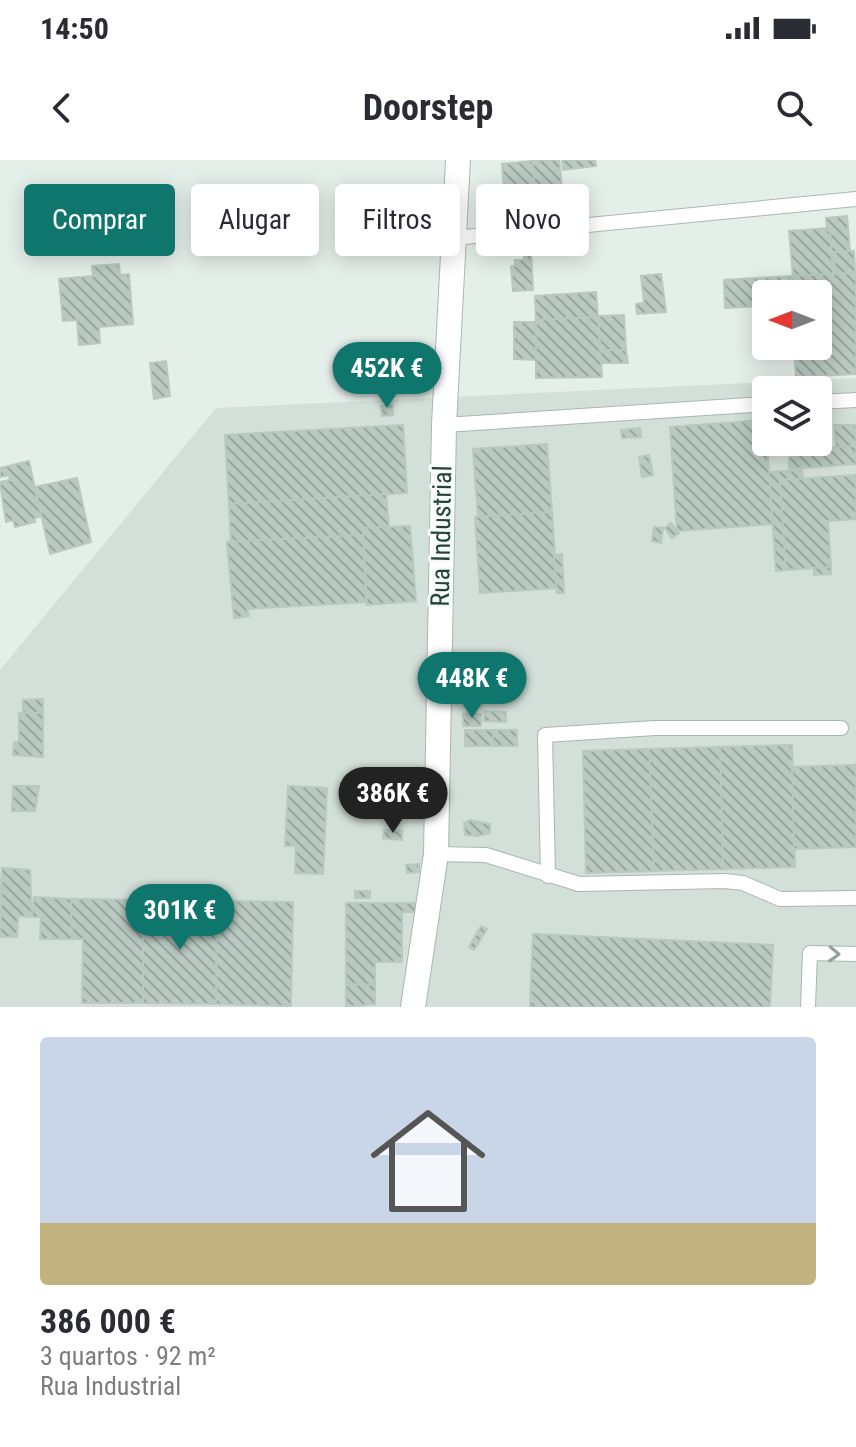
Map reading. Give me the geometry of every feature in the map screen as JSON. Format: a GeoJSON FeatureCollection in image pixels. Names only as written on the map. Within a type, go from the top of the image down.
{"type":"FeatureCollection","features":[{"type":"Feature","properties":{"kind":"street","name":"Rua Industrial"},"geometry":{"type":"LineString","coordinates":[[457,184],[458,160]]}},
{"type":"Feature","properties":{"kind":"street","name":"Rua Industrial"},"geometry":{"type":"LineString","coordinates":[[413,1007],[436,854],[444,425],[453,256]]}},
{"type":"Feature","properties":{"kind":"lane"},"geometry":{"type":"LineString","coordinates":[[460,237],[856,199]]}},
{"type":"Feature","properties":{"kind":"lane"},"geometry":{"type":"LineString","coordinates":[[832,401],[856,400]]}},
{"type":"Feature","properties":{"kind":"lane"},"geometry":{"type":"LineString","coordinates":[[444,425],[752,405]]}},
{"type":"Feature","properties":{"kind":"lane"},"geometry":{"type":"LineString","coordinates":[[548,876],[545,735],[655,728],[841,728]]}},
{"type":"Feature","properties":{"kind":"lane"},"geometry":{"type":"LineString","coordinates":[[436,854],[486,855],[579,884],[725,881],[743,883],[780,899],[856,898]]}},
{"type":"Feature","properties":{"kind":"lane"},"geometry":{"type":"LineString","coordinates":[[808,1007],[810,953],[856,954]]}},
{"type":"Feature","properties":{"kind":"shaded area"},"geometry":{"type":"Polygon","coordinates":[[[856,378],[856,1007],[0,1007],[0,670],[216,408],[752,383],[752,456],[832,456],[832,379],[856,378]]]}},
{"type":"Feature","properties":{"kind":"building"},"geometry":{"type":"Polygon","coordinates":[[[532,160],[559,160],[562,184],[534,184],[532,160]]]}},
{"type":"Feature","properties":{"kind":"building"},"geometry":{"type":"Polygon","coordinates":[[[562,160],[595,160],[596,166],[563,170],[562,160]]]}},
{"type":"Feature","properties":{"kind":"building"},"geometry":{"type":"Polygon","coordinates":[[[532,161],[534,184],[503,184],[502,164],[532,161]]]}},
{"type":"Feature","properties":{"kind":"building"},"geometry":{"type":"Polygon","coordinates":[[[847,216],[850,251],[834,252],[833,274],[830,231],[817,229],[827,228],[826,218],[847,216]]]}},
{"type":"Feature","properties":{"kind":"building"},"geometry":{"type":"Polygon","coordinates":[[[789,231],[830,231],[833,274],[793,276],[789,231]]]}},
{"type":"Feature","properties":{"kind":"building"},"geometry":{"type":"Polygon","coordinates":[[[854,251],[855,273],[835,274],[834,252],[854,251]]]}},
{"type":"Feature","properties":{"kind":"building"},"geometry":{"type":"Polygon","coordinates":[[[524,256],[531,256],[533,290],[513,291],[511,266],[515,266],[515,260],[524,260],[524,256]]]}},
{"type":"Feature","properties":{"kind":"building"},"geometry":{"type":"Polygon","coordinates":[[[119,264],[120,275],[129,274],[133,324],[99,327],[100,343],[79,345],[77,320],[63,321],[59,279],[93,276],[92,266],[119,264]]]}},
{"type":"Feature","properties":{"kind":"building"},"geometry":{"type":"Polygon","coordinates":[[[856,273],[856,374],[796,376],[795,360],[832,360],[832,280],[791,280],[791,276],[856,273]]]}},
{"type":"Feature","properties":{"kind":"building"},"geometry":{"type":"Polygon","coordinates":[[[661,274],[666,312],[637,314],[636,304],[644,303],[641,276],[661,274]]]}},
{"type":"Feature","properties":{"kind":"building"},"geometry":{"type":"Polygon","coordinates":[[[791,276],[791,280],[752,280],[752,307],[725,308],[724,280],[791,276]]]}},
{"type":"Feature","properties":{"kind":"building"},"geometry":{"type":"Polygon","coordinates":[[[596,292],[598,317],[536,320],[535,296],[596,292]]]}},
{"type":"Feature","properties":{"kind":"building"},"geometry":{"type":"Polygon","coordinates":[[[624,315],[626,350],[600,350],[598,316],[624,315]]]}},
{"type":"Feature","properties":{"kind":"building"},"geometry":{"type":"Polygon","coordinates":[[[598,317],[602,377],[536,378],[536,320],[598,317]]]}},
{"type":"Feature","properties":{"kind":"building"},"geometry":{"type":"Polygon","coordinates":[[[514,322],[536,322],[536,360],[514,359],[514,322]]]}},
{"type":"Feature","properties":{"kind":"building"},"geometry":{"type":"Polygon","coordinates":[[[600,350],[626,350],[628,363],[601,363],[600,350]]]}},
{"type":"Feature","properties":{"kind":"building"},"geometry":{"type":"Polygon","coordinates":[[[166,361],[170,396],[154,399],[150,363],[166,361]]]}},
{"type":"Feature","properties":{"kind":"building"},"geometry":{"type":"Polygon","coordinates":[[[392,404],[393,415],[382,416],[381,406],[392,404]]]}},
{"type":"Feature","properties":{"kind":"building"},"geometry":{"type":"Polygon","coordinates":[[[752,421],[752,456],[768,456],[773,524],[677,531],[670,427],[752,421]]]}},
{"type":"Feature","properties":{"kind":"building"},"geometry":{"type":"Polygon","coordinates":[[[403,425],[407,493],[229,504],[225,435],[403,425]]]}},
{"type":"Feature","properties":{"kind":"building"},"geometry":{"type":"Polygon","coordinates":[[[834,425],[856,425],[856,446],[836,448],[834,425]]]}},
{"type":"Feature","properties":{"kind":"building"},"geometry":{"type":"Polygon","coordinates":[[[640,428],[641,437],[622,438],[621,430],[640,428]]]}},
{"type":"Feature","properties":{"kind":"building"},"geometry":{"type":"Polygon","coordinates":[[[547,444],[552,512],[478,517],[473,449],[547,444]]]}},
{"type":"Feature","properties":{"kind":"building"},"geometry":{"type":"Polygon","coordinates":[[[856,446],[856,464],[789,469],[789,456],[832,456],[832,448],[856,446]]]}},
{"type":"Feature","properties":{"kind":"building"},"geometry":{"type":"Polygon","coordinates":[[[649,455],[653,475],[642,477],[639,457],[649,455]]]}},
{"type":"Feature","properties":{"kind":"building"},"geometry":{"type":"Polygon","coordinates":[[[29,461],[41,516],[35,518],[35,522],[15,527],[13,520],[6,522],[0,482],[10,480],[9,475],[0,477],[0,468],[29,461]]]}},
{"type":"Feature","properties":{"kind":"building"},"geometry":{"type":"Polygon","coordinates":[[[802,470],[803,479],[780,480],[786,570],[776,571],[769,472],[802,470]]]}},
{"type":"Feature","properties":{"kind":"building"},"geometry":{"type":"Polygon","coordinates":[[[856,475],[856,519],[828,521],[831,567],[786,570],[780,480],[856,475]]]}},
{"type":"Feature","properties":{"kind":"building"},"geometry":{"type":"Polygon","coordinates":[[[77,478],[91,542],[50,554],[35,487],[77,478]]]}},
{"type":"Feature","properties":{"kind":"building"},"geometry":{"type":"Polygon","coordinates":[[[386,494],[389,527],[363,528],[363,535],[231,542],[229,504],[386,494]]]}},
{"type":"Feature","properties":{"kind":"building"},"geometry":{"type":"Polygon","coordinates":[[[552,512],[557,588],[480,593],[475,517],[552,512]]]}},
{"type":"Feature","properties":{"kind":"building"},"geometry":{"type":"Polygon","coordinates":[[[671,523],[679,533],[672,538],[665,528],[671,523]]]}},
{"type":"Feature","properties":{"kind":"building"},"geometry":{"type":"Polygon","coordinates":[[[410,526],[416,601],[367,605],[363,528],[410,526]]]}},
{"type":"Feature","properties":{"kind":"building"},"geometry":{"type":"Polygon","coordinates":[[[654,527],[663,528],[661,543],[652,541],[654,527]]]}},
{"type":"Feature","properties":{"kind":"building"},"geometry":{"type":"Polygon","coordinates":[[[363,535],[366,602],[247,609],[249,616],[234,618],[227,542],[363,535]]]}},
{"type":"Feature","properties":{"kind":"building"},"geometry":{"type":"Polygon","coordinates":[[[562,554],[564,593],[557,593],[554,555],[562,554]]]}},
{"type":"Feature","properties":{"kind":"building"},"geometry":{"type":"Polygon","coordinates":[[[831,567],[831,574],[814,575],[814,568],[831,567]]]}},
{"type":"Feature","properties":{"kind":"building"},"geometry":{"type":"Polygon","coordinates":[[[43,699],[43,713],[23,713],[23,700],[43,699]]]}},
{"type":"Feature","properties":{"kind":"building"},"geometry":{"type":"Polygon","coordinates":[[[484,711],[506,712],[506,722],[484,721],[484,711]]]}},
{"type":"Feature","properties":{"kind":"building"},"geometry":{"type":"Polygon","coordinates":[[[19,713],[43,713],[43,757],[13,755],[14,742],[19,742],[19,713]]]}},
{"type":"Feature","properties":{"kind":"building"},"geometry":{"type":"Polygon","coordinates":[[[463,714],[481,714],[481,726],[463,726],[463,714]]]}},
{"type":"Feature","properties":{"kind":"building"},"geometry":{"type":"Polygon","coordinates":[[[465,730],[493,730],[493,746],[465,746],[465,730]]]}},
{"type":"Feature","properties":{"kind":"building"},"geometry":{"type":"Polygon","coordinates":[[[493,730],[517,730],[517,746],[493,746],[493,730]]]}},
{"type":"Feature","properties":{"kind":"building"},"geometry":{"type":"Polygon","coordinates":[[[792,745],[795,867],[723,869],[720,747],[792,745]]]}},
{"type":"Feature","properties":{"kind":"building"},"geometry":{"type":"Polygon","coordinates":[[[720,747],[723,869],[654,871],[649,749],[720,747]]]}},
{"type":"Feature","properties":{"kind":"building"},"geometry":{"type":"Polygon","coordinates":[[[649,749],[654,871],[586,873],[583,751],[649,749]]]}},
{"type":"Feature","properties":{"kind":"building"},"geometry":{"type":"Polygon","coordinates":[[[856,765],[856,847],[794,849],[792,767],[856,765]]]}},
{"type":"Feature","properties":{"kind":"building"},"geometry":{"type":"Polygon","coordinates":[[[13,786],[39,786],[35,811],[12,811],[13,786]]]}},
{"type":"Feature","properties":{"kind":"building"},"geometry":{"type":"Polygon","coordinates":[[[288,786],[327,788],[323,874],[295,873],[296,846],[285,846],[288,786]]]}},
{"type":"Feature","properties":{"kind":"building"},"geometry":{"type":"Polygon","coordinates":[[[470,820],[490,824],[490,833],[465,835],[464,823],[470,820]]]}},
{"type":"Feature","properties":{"kind":"building"},"geometry":{"type":"Polygon","coordinates":[[[384,830],[402,831],[402,840],[383,838],[384,830]]]}},
{"type":"Feature","properties":{"kind":"building"},"geometry":{"type":"Polygon","coordinates":[[[419,864],[419,872],[407,873],[406,865],[419,864]]]}},
{"type":"Feature","properties":{"kind":"building"},"geometry":{"type":"Polygon","coordinates":[[[2,868],[30,870],[32,917],[18,916],[17,937],[0,937],[2,868]]]}},
{"type":"Feature","properties":{"kind":"building"},"geometry":{"type":"Polygon","coordinates":[[[0,879],[2,879],[0,937],[0,879]]]}},
{"type":"Feature","properties":{"kind":"building"},"geometry":{"type":"Polygon","coordinates":[[[355,891],[370,891],[370,898],[355,898],[355,891]]]}},
{"type":"Feature","properties":{"kind":"building"},"geometry":{"type":"Polygon","coordinates":[[[34,897],[71,899],[72,939],[40,939],[41,917],[32,917],[34,897]]]}},
{"type":"Feature","properties":{"kind":"building"},"geometry":{"type":"Polygon","coordinates":[[[71,899],[143,900],[143,1003],[82,1003],[83,939],[72,939],[71,899]]]}},
{"type":"Feature","properties":{"kind":"building"},"geometry":{"type":"Polygon","coordinates":[[[143,900],[217,901],[216,1004],[143,1003],[143,900]]]}},
{"type":"Feature","properties":{"kind":"building"},"geometry":{"type":"Polygon","coordinates":[[[217,901],[293,902],[291,1006],[216,1004],[217,901]]]}},
{"type":"Feature","properties":{"kind":"building"},"geometry":{"type":"Polygon","coordinates":[[[346,903],[418,903],[418,912],[402,912],[402,962],[375,962],[375,985],[346,984],[346,903]]]}},
{"type":"Feature","properties":{"kind":"building"},"geometry":{"type":"Polygon","coordinates":[[[481,926],[487,929],[474,950],[469,947],[481,926]]]}},
{"type":"Feature","properties":{"kind":"building"},"geometry":{"type":"Polygon","coordinates":[[[533,934],[773,945],[770,1007],[530,1007],[533,934]]]}},
{"type":"Feature","properties":{"kind":"building"},"geometry":{"type":"Polygon","coordinates":[[[346,984],[375,985],[375,1004],[346,1007],[346,984]]]}}]}
